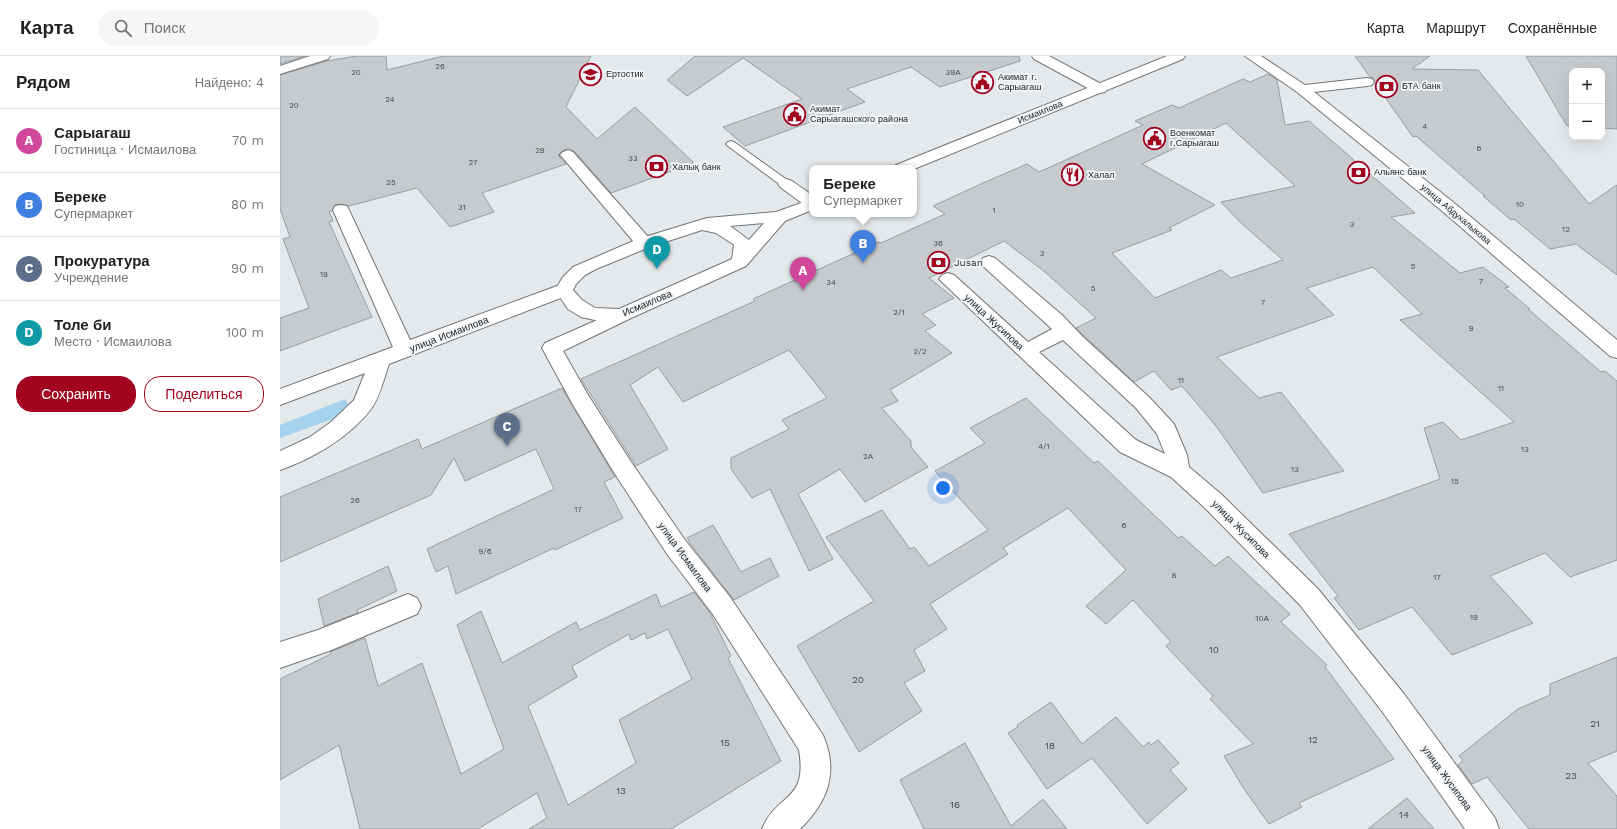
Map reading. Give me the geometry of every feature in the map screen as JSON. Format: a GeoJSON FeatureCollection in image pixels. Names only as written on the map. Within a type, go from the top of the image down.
{"type":"FeatureCollection","features":[{"type":"Feature","properties":{"kind":"street"},"geometry":{"type":"LineString","coordinates":[[280,70],[323,56]]}},
{"type":"Feature","properties":{"kind":"street"},"geometry":{"type":"LineString","coordinates":[[1039,56],[1100,89]]}},
{"type":"Feature","properties":{"kind":"street","name":"улица Абдухалыкова"},"geometry":{"type":"LineString","coordinates":[[1252,56],[1302,89],[1448,206],[1617,351]]}},
{"type":"Feature","properties":{"kind":"street","name":"Исмаилова"},"geometry":{"type":"LineString","coordinates":[[910,165],[1100,89],[1172,57]]}},
{"type":"Feature","properties":{"kind":"street"},"geometry":{"type":"LineString","coordinates":[[1302,89],[1367,82]]}},
{"type":"Feature","properties":{"kind":"street"},"geometry":{"type":"LineString","coordinates":[[568,155],[644,243]]}},
{"type":"Feature","properties":{"kind":"street"},"geometry":{"type":"LineString","coordinates":[[786,184],[809,202]]}},
{"type":"Feature","properties":{"kind":"street","name":"Исмаилова"},"geometry":{"type":"LineString","coordinates":[[779,218],[740,262],[622,315],[605,316],[589,313],[572,303],[564,290],[579,271],[644,243],[698,225],[779,218],[809,205]]}},
{"type":"Feature","properties":{"kind":"street"},"geometry":{"type":"LineString","coordinates":[[341,210],[357,249],[406,351]]}},
{"type":"Feature","properties":{"kind":"street"},"geometry":{"type":"LineString","coordinates":[[698,225],[720,227],[732,233],[743,244],[743,253],[740,262]]}},
{"type":"Feature","properties":{"kind":"street"},"geometry":{"type":"LineString","coordinates":[[989,262],[1143,403],[1166,430],[1176,455],[1179,471]]}},
{"type":"Feature","properties":{"kind":"street","name":"улица Жусипова"},"geometry":{"type":"LineString","coordinates":[[948,279],[1128,446],[1179,471],[1213,501],[1309,597],[1394,704],[1484,829]]}},
{"type":"Feature","properties":{"kind":"street","name":"улица Исмаилова"},"geometry":{"type":"LineString","coordinates":[[280,397],[380,361],[564,290]]}},
{"type":"Feature","properties":{"kind":"street","name":"улица Исмаилова"},"geometry":{"type":"LineString","coordinates":[[622,315],[552,348],[580,400],[623,468],[676,547],[720,605],[813,745],[816,760],[816,779],[812,793],[796,812],[777,829]]}},
{"type":"Feature","properties":{"kind":"street"},"geometry":{"type":"LineString","coordinates":[[1026,351],[1065,330]]}},
{"type":"Feature","properties":{"kind":"street"},"geometry":{"type":"LineString","coordinates":[[280,461],[318,443],[339,428],[363,404],[380,361]]}},
{"type":"Feature","properties":{"kind":"street"},"geometry":{"type":"LineString","coordinates":[[280,655],[320,642],[408,606]]}},
{"type":"Feature","properties":{"kind":"lane"},"geometry":{"type":"LineString","coordinates":[[732,144],[786,184]]}},
{"type":"Feature","properties":{"kind":"shaded area"},"geometry":{"type":"Polygon","coordinates":[[[345,399],[349,406],[344,415],[280,438],[280,425],[345,399]]]}},
{"type":"Feature","properties":{"kind":"building"},"geometry":{"type":"Polygon","coordinates":[[[280,56],[305,56],[280,64],[280,56]]]}},
{"type":"Feature","properties":{"kind":"building"},"geometry":{"type":"Polygon","coordinates":[[[356,56],[386,56],[387,70],[443,56],[591,56],[566,107],[597,139],[635,107],[694,163],[611,193],[574,151],[567,149],[558,155],[566,164],[482,193],[494,212],[450,227],[417,188],[349,206],[341,204],[335,205],[332,211],[329,211],[333,221],[329,222],[372,317],[280,351],[280,318],[309,308],[283,239],[290,237],[280,209],[280,75],[327,61],[356,56]]]}},
{"type":"Feature","properties":{"kind":"building"},"geometry":{"type":"Polygon","coordinates":[[[695,56],[1019,56],[1020,61],[940,87],[911,67],[847,89],[865,102],[745,146],[723,127],[802,99],[743,58],[687,96],[667,80],[695,56]]]}},
{"type":"Feature","properties":{"kind":"building"},"geometry":{"type":"Polygon","coordinates":[[[1355,56],[1430,56],[1412,69],[1478,70],[1589,204],[1617,185],[1617,275],[1576,244],[1550,249],[1514,219],[1511,220],[1416,136],[1413,137],[1373,78],[1370,77],[1355,56]]]}},
{"type":"Feature","properties":{"kind":"building"},"geometry":{"type":"Polygon","coordinates":[[[1526,56],[1617,56],[1617,129],[1605,128],[1605,68],[1569,68],[1569,126],[1567,126],[1526,56]]]}},
{"type":"Feature","properties":{"kind":"building"},"geometry":{"type":"Polygon","coordinates":[[[1268,74],[1277,80],[1285,125],[1309,121],[1415,213],[1391,217],[1460,273],[1483,267],[1509,287],[1505,288],[1601,372],[1605,371],[1617,381],[1617,560],[1570,577],[1545,553],[1490,576],[1533,623],[1452,655],[1412,607],[1359,630],[1334,598],[1338,596],[1289,534],[1440,479],[1424,428],[1443,422],[1461,440],[1514,422],[1400,320],[1422,314],[1373,267],[1307,288],[1334,315],[1217,357],[1259,398],[1281,392],[1344,471],[1263,493],[1216,426],[1182,386],[1171,390],[1154,371],[1134,382],[1076,328],[1096,318],[1045,272],[1004,241],[929,278],[954,298],[922,314],[936,325],[925,331],[952,353],[890,390],[898,401],[882,408],[911,441],[911,447],[928,467],[865,502],[840,469],[798,494],[833,559],[809,571],[770,489],[752,498],[731,469],[731,458],[789,429],[782,420],[827,398],[789,350],[683,402],[658,367],[630,385],[668,449],[636,466],[581,379],[755,301],[753,299],[945,214],[933,206],[983,183],[1027,164],[1039,172],[1143,125],[1135,121],[1172,105],[1179,108],[1243,79],[1250,82],[1268,74]],[[1226,123],[1142,164],[1215,205],[1169,228],[1172,230],[1112,253],[1155,298],[1221,270],[1231,278],[1283,260],[1241,223],[1221,202],[1295,186],[1226,123]]]}},
{"type":"Feature","properties":{"kind":"building"},"geometry":{"type":"Polygon","coordinates":[[[562,388],[615,477],[604,482],[623,518],[555,550],[554,548],[456,594],[448,566],[436,572],[427,549],[554,489],[536,449],[465,481],[454,458],[431,495],[280,562],[280,497],[418,439],[422,449],[562,388]]]}},
{"type":"Feature","properties":{"kind":"building"},"geometry":{"type":"Polygon","coordinates":[[[1026,398],[1094,463],[1098,461],[1178,538],[1182,536],[1215,566],[1228,556],[1290,614],[1281,622],[1327,665],[1325,667],[1394,759],[1299,803],[1302,807],[1269,824],[1244,789],[1224,756],[1253,744],[1210,699],[1213,696],[1166,646],[1171,642],[1133,600],[1106,624],[1086,606],[1126,570],[1068,508],[1003,548],[1008,554],[930,604],[947,629],[914,650],[925,671],[904,683],[922,711],[859,752],[797,646],[874,601],[826,537],[882,510],[910,549],[914,547],[929,566],[988,530],[935,471],[985,443],[970,428],[1026,398]]]}},
{"type":"Feature","properties":{"kind":"building"},"geometry":{"type":"Polygon","coordinates":[[[713,525],[741,572],[770,558],[779,576],[734,600],[687,538],[713,525]]]}},
{"type":"Feature","properties":{"kind":"building"},"geometry":{"type":"Polygon","coordinates":[[[388,566],[397,591],[357,610],[358,613],[324,626],[318,599],[388,566]]]}},
{"type":"Feature","properties":{"kind":"building"},"geometry":{"type":"Polygon","coordinates":[[[694,592],[710,613],[731,656],[728,658],[781,761],[671,829],[529,829],[547,818],[537,793],[478,829],[360,829],[339,745],[280,780],[280,679],[331,654],[330,652],[365,638],[378,686],[422,663],[461,774],[504,749],[457,625],[481,611],[502,663],[576,622],[580,630],[656,594],[661,607],[694,592]],[[668,629],[647,639],[645,633],[631,640],[629,634],[572,666],[577,677],[528,706],[568,805],[636,763],[619,720],[692,679],[668,629]]]}},
{"type":"Feature","properties":{"kind":"building"},"geometry":{"type":"Polygon","coordinates":[[[1617,657],[1617,751],[1588,763],[1617,796],[1617,829],[1529,829],[1487,777],[1472,784],[1458,765],[1463,760],[1459,756],[1518,709],[1550,695],[1550,684],[1617,657]]]}},
{"type":"Feature","properties":{"kind":"building"},"geometry":{"type":"Polygon","coordinates":[[[1051,702],[1082,744],[1116,717],[1143,747],[1149,742],[1151,745],[1158,740],[1179,763],[1170,770],[1187,789],[1147,824],[1092,758],[1047,789],[1008,733],[1018,727],[1017,725],[1051,702]]]}},
{"type":"Feature","properties":{"kind":"building"},"geometry":{"type":"Polygon","coordinates":[[[965,743],[1011,826],[1043,799],[1067,829],[924,829],[900,780],[965,743]]]}},
{"type":"Feature","properties":{"kind":"building"},"geometry":{"type":"Polygon","coordinates":[[[1407,798],[1434,829],[1368,829],[1407,798]]]}},
{"type":"Feature","properties":{"kind":"place","name":"Ертостик"},"geometry":{"type":"Point","coordinates":[591,74]}},
{"type":"Feature","properties":{"kind":"place","name":"Акимат г. Сарыагаш"},"geometry":{"type":"Point","coordinates":[982,82]}},
{"type":"Feature","properties":{"kind":"place","name":"БТА банк"},"geometry":{"type":"Point","coordinates":[1386,86]}},
{"type":"Feature","properties":{"kind":"place","name":"Акимат Сарыагашского района"},"geometry":{"type":"Point","coordinates":[795,114]}},
{"type":"Feature","properties":{"kind":"place","name":"Военкомат г.Сарыагаш"},"geometry":{"type":"Point","coordinates":[1154,138]}},
{"type":"Feature","properties":{"kind":"place","name":"Халық банк"},"geometry":{"type":"Point","coordinates":[656,167]}},
{"type":"Feature","properties":{"kind":"place","name":"Альянс банк"},"geometry":{"type":"Point","coordinates":[1359,172]}},
{"type":"Feature","properties":{"kind":"place","name":"Халал"},"geometry":{"type":"Point","coordinates":[1072,175]}},
{"type":"Feature","properties":{"kind":"place","name":"Jusan"},"geometry":{"type":"Point","coordinates":[939,262]}},
{"type":"Feature","properties":{"kind":"place","name":"Береке"},"geometry":{"type":"Point","coordinates":[863,263]}},
{"type":"Feature","properties":{"kind":"place","name":"Толе би"},"geometry":{"type":"Point","coordinates":[657,269]}},
{"type":"Feature","properties":{"kind":"place","name":"Сарыагаш"},"geometry":{"type":"Point","coordinates":[803,290]}},
{"type":"Feature","properties":{"kind":"place","name":"Прокуратура"},"geometry":{"type":"Point","coordinates":[507,446]}}]}
